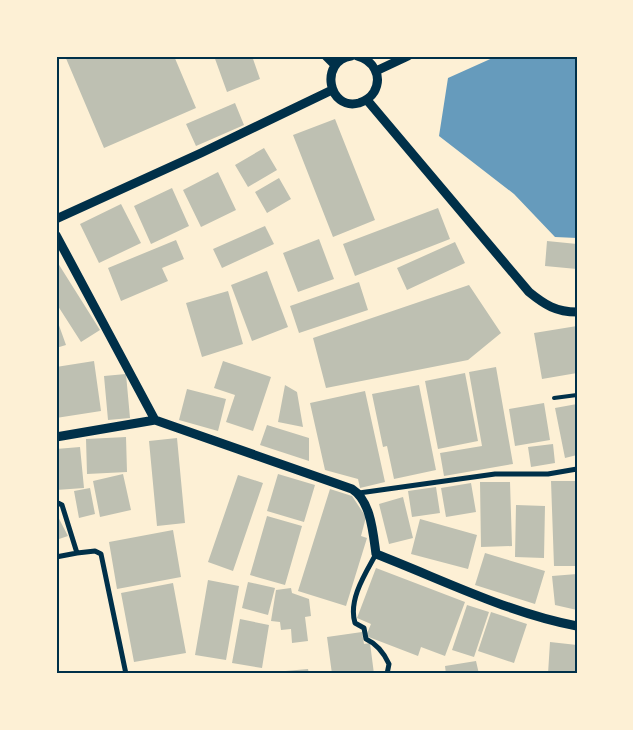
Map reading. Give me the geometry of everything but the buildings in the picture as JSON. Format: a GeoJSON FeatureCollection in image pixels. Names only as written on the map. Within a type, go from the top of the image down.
{"type":"FeatureCollection","features":[{"type":"Feature","properties":{"kind":"street"},"geometry":{"type":"LineString","coordinates":[[326,56],[335,65]]}},
{"type":"Feature","properties":{"kind":"street"},"geometry":{"type":"LineString","coordinates":[[351,56],[335,65],[330,79],[332,90],[340,99],[346,103],[354,104],[366,100],[374,92],[377,84],[376,71],[370,62],[357,56]]}},
{"type":"Feature","properties":{"kind":"street"},"geometry":{"type":"LineString","coordinates":[[376,71],[408,56]]}},
{"type":"Feature","properties":{"kind":"street"},"geometry":{"type":"LineString","coordinates":[[56,219],[201,153],[332,90]]}},
{"type":"Feature","properties":{"kind":"street"},"geometry":{"type":"LineString","coordinates":[[366,100],[529,292],[543,304],[562,312],[577,312]]}},
{"type":"Feature","properties":{"kind":"street"},"geometry":{"type":"LineString","coordinates":[[56,235],[155,420]]}},
{"type":"Feature","properties":{"kind":"street"},"geometry":{"type":"LineString","coordinates":[[56,437],[155,420],[352,489],[358,493],[372,522],[376,554],[362,579],[352,614],[354,623],[364,628],[366,639],[374,643],[387,660],[389,664],[387,674]]}},
{"type":"Feature","properties":{"kind":"street"},"geometry":{"type":"LineString","coordinates":[[358,493],[496,474],[548,474],[577,469]]}},
{"type":"Feature","properties":{"kind":"street"},"geometry":{"type":"LineString","coordinates":[[56,502],[62,505],[77,553]]}},
{"type":"Feature","properties":{"kind":"street"},"geometry":{"type":"LineString","coordinates":[[56,557],[95,551],[101,554],[126,674]]}},
{"type":"Feature","properties":{"kind":"street"},"geometry":{"type":"LineString","coordinates":[[376,554],[480,596],[532,614],[577,626]]}},
{"type":"Feature","properties":{"kind":"lane"},"geometry":{"type":"LineString","coordinates":[[554,398],[577,396]]}},
{"type":"Feature","properties":{"kind":"water"},"geometry":{"type":"Polygon","coordinates":[[[497,56],[577,56],[577,238],[555,237],[514,194],[439,136],[448,78],[497,56]]]}}]}
